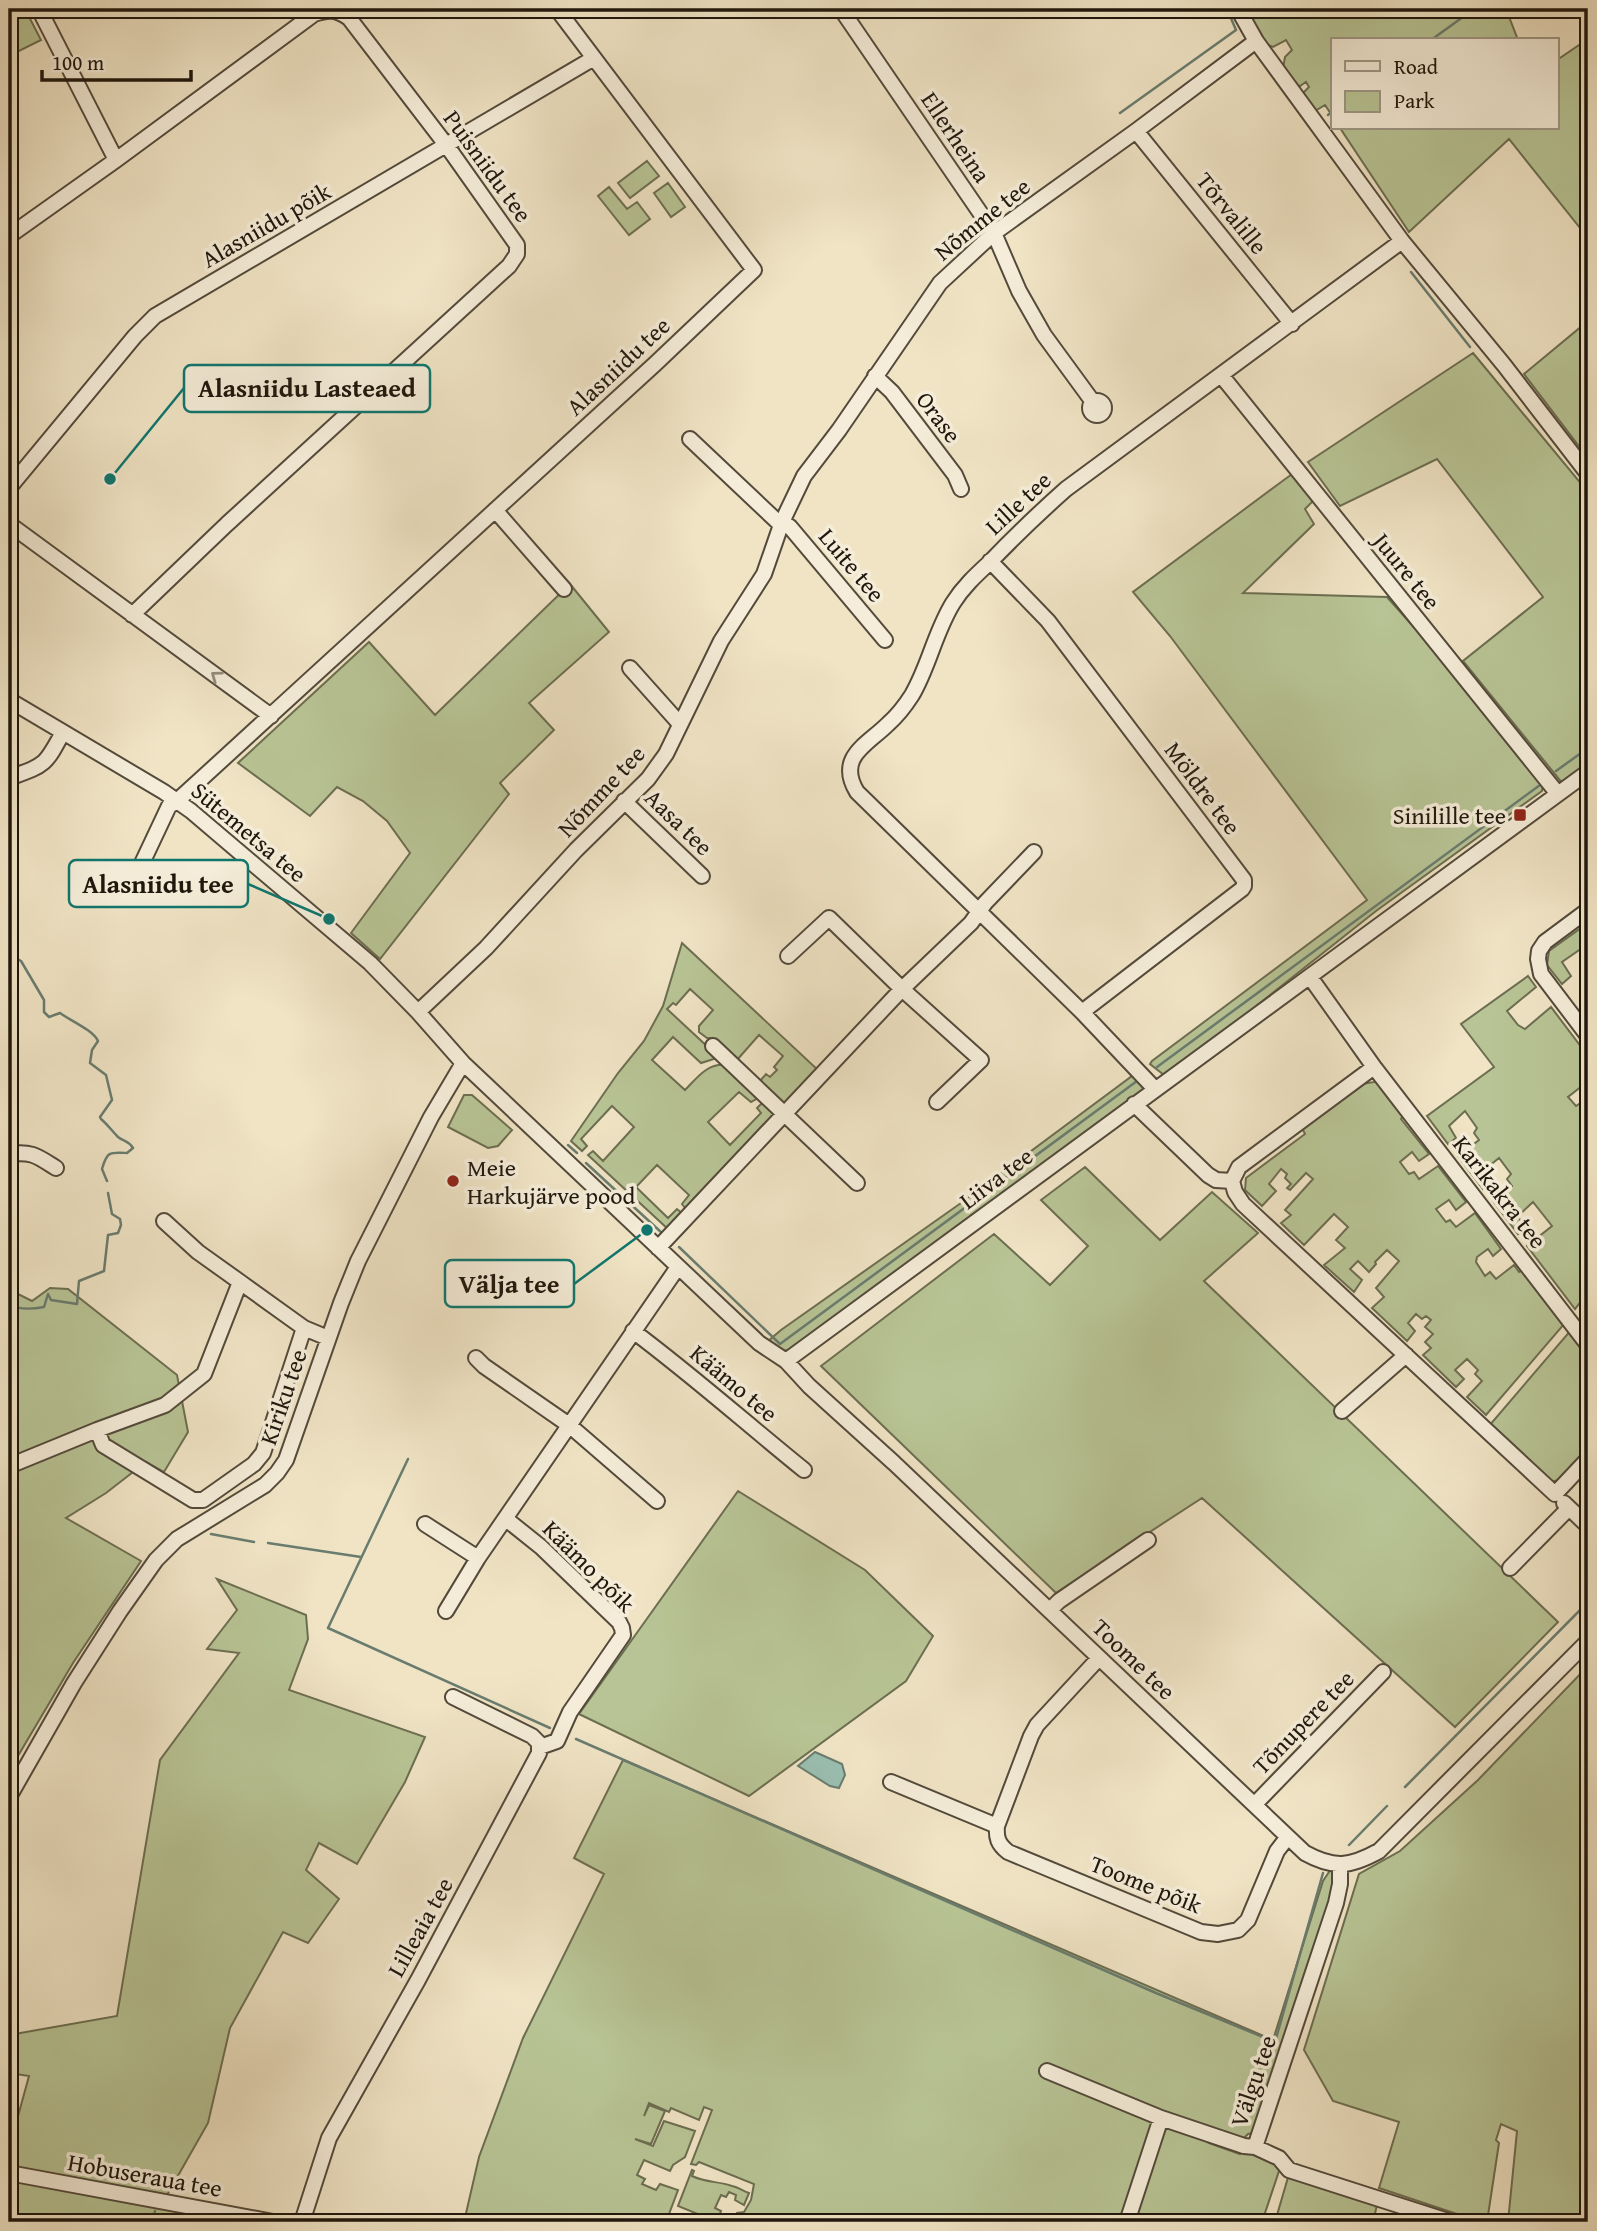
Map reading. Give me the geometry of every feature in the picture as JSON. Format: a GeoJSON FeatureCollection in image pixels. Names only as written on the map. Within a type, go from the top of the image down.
{"type":"FeatureCollection","features":[{"type":"Feature","properties":{"kind":"street"},"geometry":{"type":"LineString","coordinates":[[39,9],[116,160]]}},
{"type":"Feature","properties":{"kind":"street","name":"Alasniidu tee"},"geometry":{"type":"LineString","coordinates":[[128,893],[169,806],[271,716],[754,270],[557,9]]}},
{"type":"Feature","properties":{"kind":"street","name":"Ellerheina"},"geometry":{"type":"LineString","coordinates":[[841,9],[993,233],[1019,291],[1044,335],[1093,401]]}},
{"type":"Feature","properties":{"kind":"street"},"geometry":{"type":"LineString","coordinates":[[1238,9],[1256,41],[1402,241],[1504,365],[1588,474]]}},
{"type":"Feature","properties":{"kind":"street","name":"Puisniidu tee"},"geometry":{"type":"LineString","coordinates":[[9,236],[314,14],[337,10],[349,18],[447,146],[517,245],[517,254],[509,266],[227,524],[132,615]]}},
{"type":"Feature","properties":{"kind":"street","name":"Nõmme tee"},"geometry":{"type":"LineString","coordinates":[[418,1012],[486,948],[576,850],[648,779],[666,754],[721,641],[764,574],[781,523],[804,476],[839,430],[940,283],[993,233],[1256,41]]}},
{"type":"Feature","properties":{"kind":"street","name":"Alasniidu põik"},"geometry":{"type":"LineString","coordinates":[[9,488],[135,336],[155,316],[594,58]]}},
{"type":"Feature","properties":{"kind":"street","name":"Tõrvalille"},"geometry":{"type":"LineString","coordinates":[[1136,131],[1292,324]]}},
{"type":"Feature","properties":{"kind":"street","name":"Lille tee"},"geometry":{"type":"LineString","coordinates":[[1155,1088],[1082,1012],[858,792],[850,774],[851,762],[857,751],[888,725],[911,696],[954,602],[1021,529],[1066,489],[1402,241]]}},
{"type":"Feature","properties":{"kind":"street","name":"Orase"},"geometry":{"type":"LineString","coordinates":[[875,376],[892,392],[955,475],[961,489]]}},
{"type":"Feature","properties":{"kind":"street","name":"Juure tee"},"geometry":{"type":"LineString","coordinates":[[1221,376],[1558,794]]}},
{"type":"Feature","properties":{"kind":"street"},"geometry":{"type":"LineString","coordinates":[[690,439],[781,523]]}},
{"type":"Feature","properties":{"kind":"street"},"geometry":{"type":"LineString","coordinates":[[495,510],[564,589]]}},
{"type":"Feature","properties":{"kind":"street","name":"Luite tee"},"geometry":{"type":"LineString","coordinates":[[781,523],[790,527],[885,640]]}},
{"type":"Feature","properties":{"kind":"street"},"geometry":{"type":"LineString","coordinates":[[9,524],[271,716]]}},
{"type":"Feature","properties":{"kind":"street","name":"Möldre tee"},"geometry":{"type":"LineString","coordinates":[[990,561],[1048,621],[1244,880],[1242,889],[1082,1012]]}},
{"type":"Feature","properties":{"kind":"street"},"geometry":{"type":"LineString","coordinates":[[631,667],[680,724]]}},
{"type":"Feature","properties":{"kind":"street","name":"Sütemetsa tee"},"geometry":{"type":"LineString","coordinates":[[9,700],[177,801],[370,963],[463,1063]]}},
{"type":"Feature","properties":{"kind":"street"},"geometry":{"type":"LineString","coordinates":[[9,778],[39,767],[48,759],[62,732]]}},
{"type":"Feature","properties":{"kind":"street","name":"Liiva tee"},"geometry":{"type":"LineString","coordinates":[[786,1362],[1588,772]]}},
{"type":"Feature","properties":{"kind":"street","name":"Aasa tee"},"geometry":{"type":"LineString","coordinates":[[624,802],[702,876]]}},
{"type":"Feature","properties":{"kind":"street"},"geometry":{"type":"LineString","coordinates":[[658,1248],[902,989],[971,923],[985,903],[1034,852]]}},
{"type":"Feature","properties":{"kind":"street"},"geometry":{"type":"LineString","coordinates":[[1588,910],[1545,942],[1539,951],[1538,959],[1541,974],[1588,1036]]}},
{"type":"Feature","properties":{"kind":"street"},"geometry":{"type":"LineString","coordinates":[[788,956],[829,918],[981,1060],[937,1101]]}},
{"type":"Feature","properties":{"kind":"street","name":"Karikakra tee"},"geometry":{"type":"LineString","coordinates":[[1310,976],[1374,1067],[1588,1345]]}},
{"type":"Feature","properties":{"kind":"street"},"geometry":{"type":"LineString","coordinates":[[713,1046],[857,1183]]}},
{"type":"Feature","properties":{"kind":"street"},"geometry":{"type":"LineString","coordinates":[[463,1063],[759,1343],[786,1362]]}},
{"type":"Feature","properties":{"kind":"street","name":"Kiriku tee"},"geometry":{"type":"LineString","coordinates":[[9,1797],[74,1683],[156,1560],[177,1539],[265,1485],[286,1460],[358,1261],[393,1188],[452,1077],[463,1063]]}},
{"type":"Feature","properties":{"kind":"street"},"geometry":{"type":"LineString","coordinates":[[1374,1067],[1239,1167],[1232,1181],[1235,1192],[1243,1204],[1588,1526]]}},
{"type":"Feature","properties":{"kind":"street"},"geometry":{"type":"LineString","coordinates":[[1134,1104],[1208,1175],[1216,1180],[1232,1181]]}},
{"type":"Feature","properties":{"kind":"street"},"geometry":{"type":"LineString","coordinates":[[9,1154],[35,1154],[56,1168]]}},
{"type":"Feature","properties":{"kind":"street"},"geometry":{"type":"LineString","coordinates":[[164,1222],[198,1252],[304,1328],[328,1338]]}},
{"type":"Feature","properties":{"kind":"street"},"geometry":{"type":"LineString","coordinates":[[446,1611],[478,1558],[678,1267]]}},
{"type":"Feature","properties":{"kind":"street"},"geometry":{"type":"LineString","coordinates":[[9,1466],[165,1405],[204,1374],[240,1282]]}},
{"type":"Feature","properties":{"kind":"street"},"geometry":{"type":"LineString","coordinates":[[97,1430],[103,1445],[193,1500],[203,1500],[254,1464],[263,1453],[304,1328]]}},
{"type":"Feature","properties":{"kind":"street","name":"Käämo tee"},"geometry":{"type":"LineString","coordinates":[[633,1331],[677,1364],[804,1470]]}},
{"type":"Feature","properties":{"kind":"street"},"geometry":{"type":"LineString","coordinates":[[1342,1411],[1406,1355]]}},
{"type":"Feature","properties":{"kind":"street"},"geometry":{"type":"LineString","coordinates":[[476,1358],[569,1425],[657,1501]]}},
{"type":"Feature","properties":{"kind":"street","name":"Toome tee"},"geometry":{"type":"LineString","coordinates":[[786,1362],[1255,1804],[1287,1838],[1321,1862],[1340,1865]]}},
{"type":"Feature","properties":{"kind":"street"},"geometry":{"type":"LineString","coordinates":[[1555,1494],[1588,1459]]}},
{"type":"Feature","properties":{"kind":"street"},"geometry":{"type":"LineString","coordinates":[[1510,1568],[1569,1508]]}},
{"type":"Feature","properties":{"kind":"street","name":"Käämo põik"},"geometry":{"type":"LineString","coordinates":[[506,1519],[549,1555],[619,1622],[623,1631],[623,1635],[570,1712],[561,1735],[551,1744],[540,1748]]}},
{"type":"Feature","properties":{"kind":"street"},"geometry":{"type":"LineString","coordinates":[[425,1524],[478,1558]]}},
{"type":"Feature","properties":{"kind":"street"},"geometry":{"type":"LineString","coordinates":[[1050,1610],[1148,1540]]}},
{"type":"Feature","properties":{"kind":"street"},"geometry":{"type":"LineString","coordinates":[[1340,1865],[1364,1859],[1379,1851],[1588,1641]]}},
{"type":"Feature","properties":{"kind":"street"},"geometry":{"type":"LineString","coordinates":[[891,1782],[997,1826],[1037,1726],[1099,1658]]}},
{"type":"Feature","properties":{"kind":"street","name":"Tõnupere tee"},"geometry":{"type":"LineString","coordinates":[[1255,1804],[1383,1672]]}},
{"type":"Feature","properties":{"kind":"street"},"geometry":{"type":"LineString","coordinates":[[453,1697],[532,1736],[540,1748]]}},
{"type":"Feature","properties":{"kind":"street","name":"Lilleaia tee"},"geometry":{"type":"LineString","coordinates":[[302,2222],[329,2138],[521,1789],[540,1748]]}},
{"type":"Feature","properties":{"kind":"street","name":"Toome põik"},"geometry":{"type":"LineString","coordinates":[[997,1826],[998,1842],[1008,1852],[1201,1931],[1218,1934],[1238,1930],[1248,1920],[1277,1851],[1287,1838]]}},
{"type":"Feature","properties":{"kind":"street","name":"Välgu tee"},"geometry":{"type":"LineString","coordinates":[[1340,1865],[1336,1903],[1255,2147],[1279,2158],[1289,2170],[1451,2222]]}},
{"type":"Feature","properties":{"kind":"street"},"geometry":{"type":"LineString","coordinates":[[1047,2071],[1161,2118],[1244,2146],[1255,2147]]}},
{"type":"Feature","properties":{"kind":"street"},"geometry":{"type":"LineString","coordinates":[[1127,2222],[1161,2118]]}},
{"type":"Feature","properties":{"kind":"street","name":"Hobuseraua tee"},"geometry":{"type":"LineString","coordinates":[[9,2173],[273,2222]]}},
{"type":"Feature","properties":{"kind":"green space"},"geometry":{"type":"Polygon","coordinates":[[[9,9],[25,9],[41,40],[9,56],[9,9]]]}},
{"type":"Feature","properties":{"kind":"green space"},"geometry":{"type":"Polygon","coordinates":[[[1243,9],[1506,9],[1517,38],[1331,38],[1331,114],[1325,105],[1315,111],[1304,97],[1303,93],[1309,87],[1306,82],[1300,86],[1295,85],[1283,69],[1285,57],[1292,50],[1286,40],[1273,47],[1264,43],[1243,9]]]}},
{"type":"Feature","properties":{"kind":"green space"},"geometry":{"type":"Polygon","coordinates":[[[1588,39],[1588,238],[1509,139],[1409,232],[1341,130],[1558,130],[1558,59],[1588,39]]]}},
{"type":"Feature","properties":{"kind":"green space"},"geometry":{"type":"Polygon","coordinates":[[[647,161],[659,176],[630,198],[618,183],[647,161]]]}},
{"type":"Feature","properties":{"kind":"green space"},"geometry":{"type":"Polygon","coordinates":[[[668,183],[685,207],[671,217],[654,193],[668,183]]]}},
{"type":"Feature","properties":{"kind":"green space"},"geometry":{"type":"Polygon","coordinates":[[[609,187],[627,209],[637,202],[650,219],[629,235],[598,196],[609,187]]]}},
{"type":"Feature","properties":{"kind":"green space"},"geometry":{"type":"Polygon","coordinates":[[[1588,321],[1588,458],[1524,374],[1588,321]]]}},
{"type":"Feature","properties":{"kind":"green space"},"geometry":{"type":"Polygon","coordinates":[[[1473,353],[1588,492],[1588,765],[1563,784],[1463,661],[1543,597],[1437,459],[1340,506],[1308,462],[1473,353]]]}},
{"type":"Feature","properties":{"kind":"green space"},"geometry":{"type":"Polygon","coordinates":[[[1292,474],[1314,500],[1305,509],[1314,524],[1243,593],[1387,597],[1452,670],[1543,784],[1542,791],[1376,911],[1164,1075],[1150,1064],[1152,1061],[1367,900],[1170,636],[1133,592],[1292,474]]]}},
{"type":"Feature","properties":{"kind":"green space"},"geometry":{"type":"Polygon","coordinates":[[[570,584],[609,632],[529,703],[554,730],[500,783],[509,794],[380,959],[351,933],[410,853],[387,821],[363,801],[337,787],[310,816],[238,763],[369,642],[435,715],[570,584]]]}},
{"type":"Feature","properties":{"kind":"green space"},"geometry":{"type":"Polygon","coordinates":[[[1588,923],[1588,949],[1585,946],[1562,962],[1571,976],[1562,984],[1547,965],[1549,951],[1588,923]]]}},
{"type":"Feature","properties":{"kind":"green space"},"geometry":{"type":"Polygon","coordinates":[[[682,943],[819,1071],[787,1106],[760,1081],[766,1074],[770,1077],[777,1070],[774,1067],[783,1056],[759,1035],[737,1060],[713,1038],[707,1038],[699,1032],[699,1026],[713,1010],[690,989],[676,1005],[673,1003],[667,1009],[717,1058],[701,1063],[673,1037],[652,1060],[685,1090],[708,1069],[726,1065],[758,1098],[751,1102],[739,1092],[708,1122],[730,1145],[761,1113],[757,1108],[762,1103],[773,1111],[774,1118],[686,1209],[682,1204],[689,1195],[657,1165],[636,1187],[668,1218],[677,1209],[683,1214],[669,1230],[588,1155],[593,1151],[603,1161],[634,1127],[612,1106],[581,1139],[587,1146],[582,1151],[571,1141],[618,1073],[644,1041],[663,1006],[682,943]]]}},
{"type":"Feature","properties":{"kind":"green space"},"geometry":{"type":"Polygon","coordinates":[[[1528,976],[1536,987],[1507,1011],[1518,1025],[1525,1029],[1551,1007],[1588,1056],[1588,1085],[1584,1088],[1582,1086],[1568,1097],[1583,1109],[1588,1105],[1588,1292],[1575,1309],[1527,1246],[1552,1226],[1533,1202],[1518,1216],[1525,1228],[1518,1234],[1493,1201],[1512,1186],[1507,1179],[1511,1174],[1499,1158],[1483,1171],[1490,1183],[1483,1189],[1458,1156],[1479,1140],[1474,1133],[1477,1128],[1465,1111],[1449,1126],[1456,1138],[1448,1144],[1427,1116],[1494,1067],[1461,1024],[1528,976]]]}},
{"type":"Feature","properties":{"kind":"green space"},"geometry":{"type":"Polygon","coordinates":[[[1137,1075],[1144,1083],[1142,1091],[792,1350],[778,1351],[767,1342],[1132,1076],[1137,1075]]]}},
{"type":"Feature","properties":{"kind":"green space"},"geometry":{"type":"Polygon","coordinates":[[[1381,1081],[1405,1113],[1401,1119],[1429,1154],[1419,1161],[1412,1152],[1400,1162],[1409,1174],[1414,1172],[1419,1179],[1438,1166],[1466,1202],[1456,1210],[1449,1200],[1436,1209],[1446,1222],[1450,1220],[1456,1227],[1475,1213],[1501,1249],[1493,1256],[1488,1249],[1477,1257],[1476,1262],[1485,1276],[1490,1272],[1496,1279],[1514,1265],[1519,1272],[1525,1269],[1565,1323],[1486,1415],[1467,1397],[1482,1381],[1475,1374],[1478,1370],[1467,1359],[1455,1370],[1464,1379],[1456,1387],[1423,1355],[1431,1348],[1425,1342],[1433,1334],[1425,1327],[1431,1320],[1426,1316],[1422,1319],[1416,1314],[1408,1323],[1415,1331],[1407,1341],[1372,1308],[1384,1297],[1376,1288],[1399,1261],[1387,1250],[1369,1272],[1358,1261],[1350,1269],[1362,1280],[1354,1292],[1324,1265],[1345,1248],[1336,1240],[1348,1227],[1334,1214],[1304,1245],[1281,1223],[1291,1215],[1285,1210],[1313,1179],[1306,1173],[1290,1190],[1287,1188],[1291,1184],[1285,1178],[1287,1174],[1281,1169],[1269,1184],[1276,1191],[1262,1206],[1245,1190],[1246,1178],[1305,1134],[1302,1128],[1361,1084],[1381,1081]]]}},
{"type":"Feature","properties":{"kind":"green space"},"geometry":{"type":"Polygon","coordinates":[[[464,1095],[472,1095],[512,1130],[498,1146],[488,1148],[448,1127],[464,1095]]]}},
{"type":"Feature","properties":{"kind":"green space"},"geometry":{"type":"Polygon","coordinates":[[[1085,1167],[1160,1240],[1212,1192],[1258,1233],[1204,1281],[1558,1622],[1455,1727],[1202,1498],[1056,1593],[821,1366],[994,1234],[1050,1285],[1088,1246],[1041,1200],[1085,1167]]]}},
{"type":"Feature","properties":{"kind":"green space"},"geometry":{"type":"Polygon","coordinates":[[[9,1274],[15,1277],[16,1293],[32,1301],[50,1288],[68,1289],[177,1375],[188,1432],[164,1472],[146,1462],[106,1493],[66,1518],[141,1561],[73,1663],[9,1771],[9,1274]]]}},
{"type":"Feature","properties":{"kind":"green space"},"geometry":{"type":"Polygon","coordinates":[[[1571,1330],[1588,1352],[1588,1451],[1564,1477],[1545,1481],[1489,1426],[1571,1330]]]}},
{"type":"Feature","properties":{"kind":"green space"},"geometry":{"type":"Polygon","coordinates":[[[738,1491],[865,1570],[933,1636],[906,1681],[749,1796],[579,1714],[738,1491]]]}},
{"type":"Feature","properties":{"kind":"green space"},"geometry":{"type":"Polygon","coordinates":[[[217,1579],[306,1615],[308,1639],[289,1690],[425,1737],[405,1782],[357,1864],[319,1843],[306,1870],[339,1899],[308,1943],[283,1932],[230,2028],[208,2123],[167,2195],[166,2209],[234,2222],[9,2222],[9,2149],[29,2076],[9,2073],[9,2035],[117,2016],[160,1760],[239,1653],[207,1649],[237,1610],[217,1579]]]}},
{"type":"Feature","properties":{"kind":"green space"},"geometry":{"type":"Polygon","coordinates":[[[1588,1666],[1588,2222],[1508,2222],[1517,2131],[1501,2124],[1496,2140],[1499,2143],[1487,2222],[1481,2222],[1379,2188],[1399,2122],[1333,2101],[1304,2050],[1359,1874],[1400,1851],[1478,1780],[1588,1666]]]}},
{"type":"Feature","properties":{"kind":"green space"},"geometry":{"type":"Polygon","coordinates":[[[623,1760],[1273,2040],[1323,1881],[1331,1869],[1336,1876],[1334,1890],[1254,2133],[1248,2134],[1242,2140],[1218,2133],[1209,2143],[1240,2154],[1245,2150],[1277,2161],[1280,2168],[1262,2222],[734,2222],[737,2213],[744,2212],[751,2200],[754,2184],[699,2162],[696,2165],[691,2164],[712,2110],[704,2107],[699,2120],[671,2108],[669,2112],[649,2103],[644,2116],[649,2105],[665,2111],[651,2144],[635,2139],[653,2146],[664,2121],[695,2131],[685,2157],[673,2165],[670,2171],[644,2160],[637,2175],[645,2179],[642,2184],[656,2190],[660,2184],[678,2190],[666,2222],[464,2222],[479,2157],[523,2038],[604,1874],[574,1858],[623,1760]]]}},
{"type":"Feature","properties":{"kind":"green space"},"geometry":{"type":"Polygon","coordinates":[[[692,2170],[692,2176],[749,2193],[744,2205],[735,2200],[736,2195],[729,2192],[726,2197],[721,2195],[715,2208],[721,2211],[717,2222],[678,2206],[692,2170]]]}},
{"type":"Feature","properties":{"kind":"green space"},"geometry":{"type":"Polygon","coordinates":[[[1289,2174],[1377,2205],[1373,2222],[1275,2222],[1289,2174]]]}},
{"type":"Feature","properties":{"kind":"shaded area"},"geometry":{"type":"Polygon","coordinates":[[[815,1752],[842,1764],[845,1775],[839,1788],[830,1786],[798,1766],[815,1752]]]}},
{"type":"Feature","properties":{"kind":"waterway"},"geometry":{"type":"LineString","coordinates":[[1120,113],[1236,30],[1227,9]]}},
{"type":"Feature","properties":{"kind":"waterway"},"geometry":{"type":"LineString","coordinates":[[1434,38],[1474,9]]}},
{"type":"Feature","properties":{"kind":"waterway"},"geometry":{"type":"LineString","coordinates":[[1411,272],[1470,347]]}},
{"type":"Feature","properties":{"kind":"waterway"},"geometry":{"type":"LineString","coordinates":[[1556,771],[1588,748]]}},
{"type":"Feature","properties":{"kind":"waterway"},"geometry":{"type":"LineString","coordinates":[[1157,1067],[1540,785]]}},
{"type":"Feature","properties":{"kind":"waterway"},"geometry":{"type":"LineString","coordinates":[[9,897],[16,901],[16,908],[9,919]]}},
{"type":"Feature","properties":{"kind":"waterway"},"geometry":{"type":"LineString","coordinates":[[9,954],[21,961],[44,1000],[44,1012],[49,1017],[60,1013],[87,1029],[98,1041],[92,1050],[90,1063],[106,1075],[112,1100],[100,1117],[118,1137],[133,1148],[127,1153],[113,1153],[108,1156],[102,1169],[107,1181]]}},
{"type":"Feature","properties":{"kind":"waterway"},"geometry":{"type":"LineString","coordinates":[[679,1247],[780,1344],[1137,1081]]}},
{"type":"Feature","properties":{"kind":"waterway"},"geometry":{"type":"LineString","coordinates":[[568,1145],[577,1153]]}},
{"type":"Feature","properties":{"kind":"waterway"},"geometry":{"type":"LineString","coordinates":[[586,1163],[662,1233]]}},
{"type":"Feature","properties":{"kind":"waterway"},"geometry":{"type":"LineString","coordinates":[[9,1304],[30,1309],[44,1307],[48,1294],[51,1300],[77,1304],[79,1281],[104,1271],[108,1235],[118,1233],[121,1225],[120,1219],[112,1214],[108,1193]]}},
{"type":"Feature","properties":{"kind":"waterway"},"geometry":{"type":"LineString","coordinates":[[9,1287],[9,1294]]}},
{"type":"Feature","properties":{"kind":"waterway"},"geometry":{"type":"LineString","coordinates":[[408,1459],[328,1628],[550,1728]]}},
{"type":"Feature","properties":{"kind":"waterway"},"geometry":{"type":"LineString","coordinates":[[211,1534],[254,1542]]}},
{"type":"Feature","properties":{"kind":"waterway"},"geometry":{"type":"LineString","coordinates":[[268,1543],[361,1557]]}},
{"type":"Feature","properties":{"kind":"waterway"},"geometry":{"type":"LineString","coordinates":[[1405,1787],[1588,1602]]}},
{"type":"Feature","properties":{"kind":"waterway"},"geometry":{"type":"LineString","coordinates":[[576,1739],[1156,1993],[1275,2042],[1323,1873]]}},
{"type":"Feature","properties":{"kind":"waterway"},"geometry":{"type":"LineString","coordinates":[[1349,1845],[1387,1806]]}},
{"type":"Feature","properties":{"kind":"waterway"},"geometry":{"type":"LineString","coordinates":[[152,2222],[155,2211]]}},
{"type":"Feature","properties":{"kind":"place","name":"Alasniidu Lasteaed"},"geometry":{"type":"Point","coordinates":[110,479]}},
{"type":"Feature","properties":{"kind":"place","name":"Sinilille tee"},"geometry":{"type":"Point","coordinates":[1520,815]}},
{"type":"Feature","properties":{"kind":"place","name":"Alasniidu tee"},"geometry":{"type":"Point","coordinates":[329,919]}},
{"type":"Feature","properties":{"kind":"place","name":"Meie Harkujärve pood"},"geometry":{"type":"Point","coordinates":[453,1181]}},
{"type":"Feature","properties":{"kind":"place","name":"Välja tee"},"geometry":{"type":"Point","coordinates":[647,1230]}}]}
